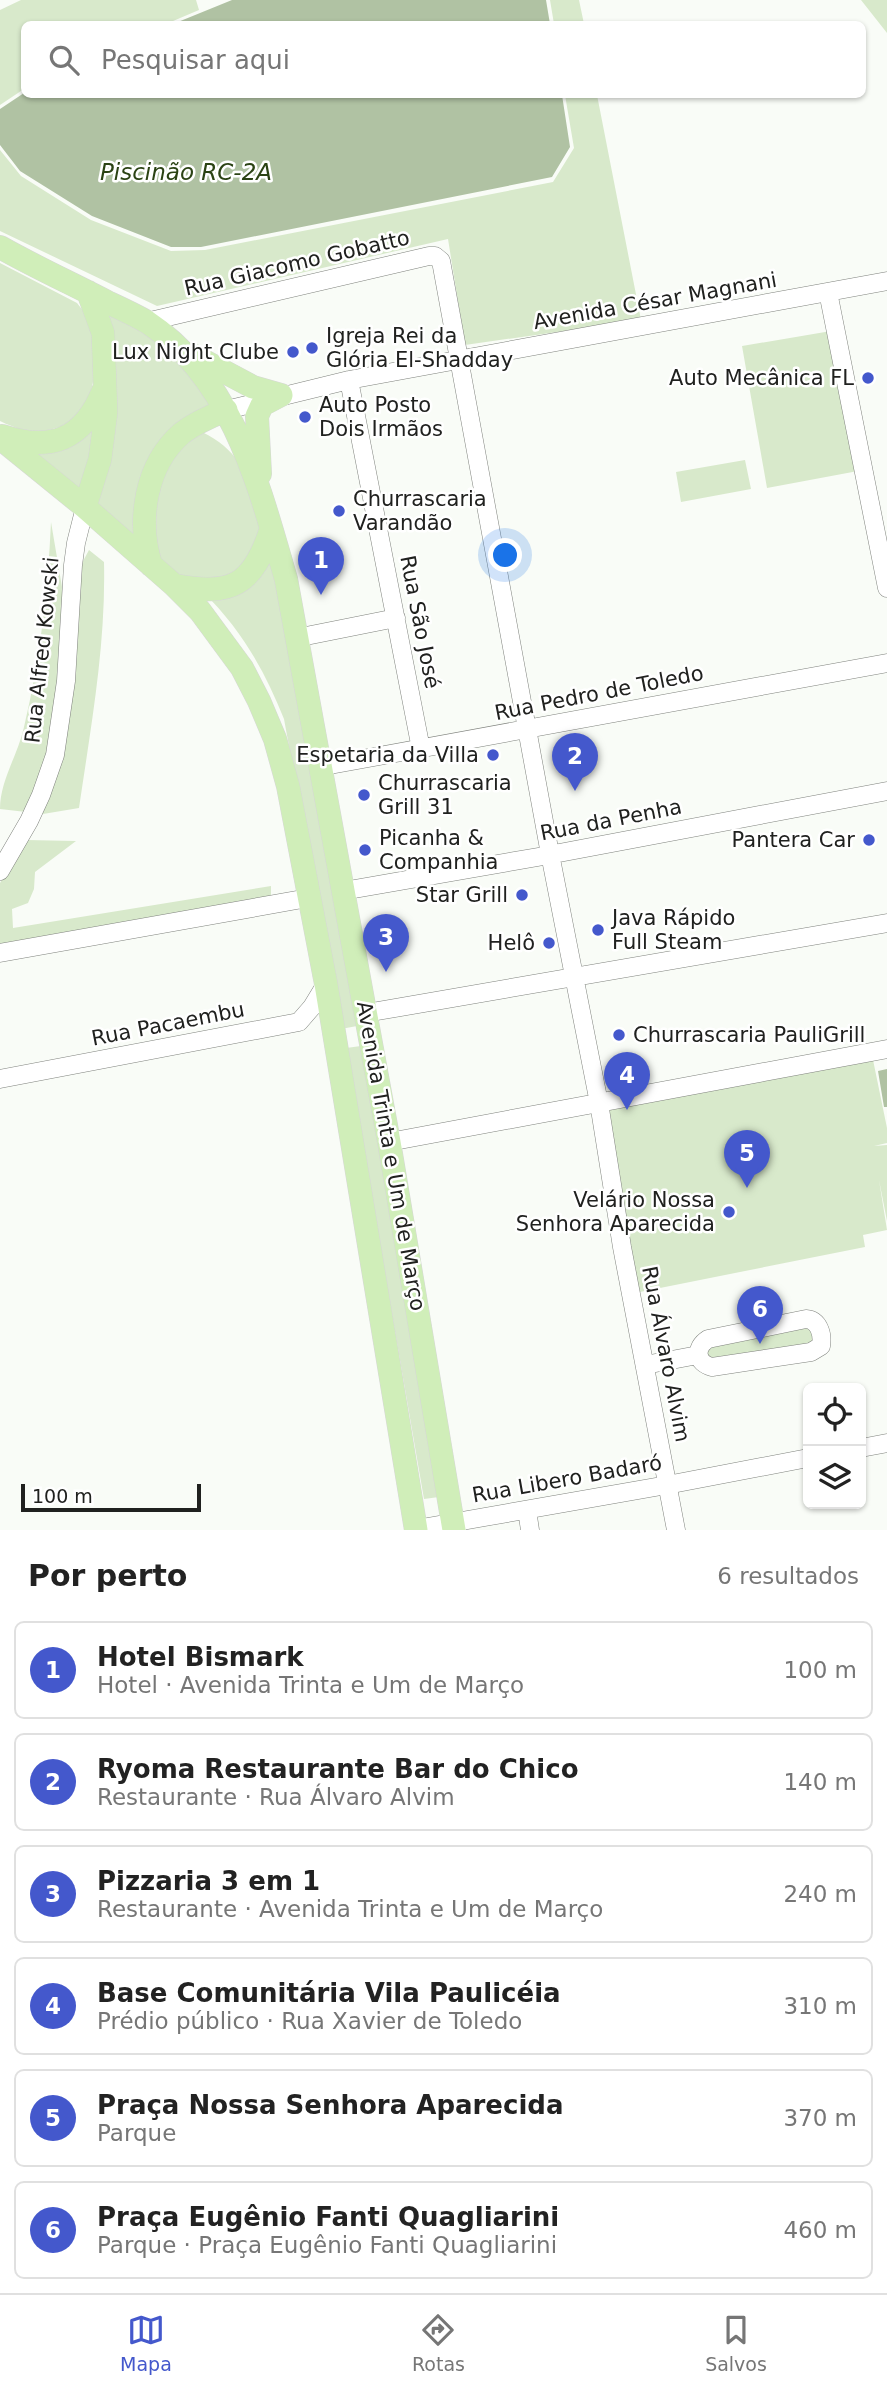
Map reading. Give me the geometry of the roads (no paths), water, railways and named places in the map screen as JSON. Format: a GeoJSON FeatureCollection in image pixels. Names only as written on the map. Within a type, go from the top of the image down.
{"type":"FeatureCollection","features":[{"type":"Feature","properties":{"kind":"main road","name":"Avenida Trinta e Um de Março"},"geometry":{"type":"LineString","coordinates":[[0,247],[146,322],[181,349],[201,372],[226,410],[262,498],[286,579],[389,1142],[454,1526]]}},
{"type":"Feature","properties":{"kind":"main road"},"geometry":{"type":"LineString","coordinates":[[85,507],[104,436],[105,385],[103,333],[88,292]]}},
{"type":"Feature","properties":{"kind":"main road"},"geometry":{"type":"LineString","coordinates":[[181,349],[243,382],[281,395]]}},
{"type":"Feature","properties":{"kind":"main road"},"geometry":{"type":"LineString","coordinates":[[0,436],[33,444],[53,443],[65,438],[92,415],[105,385]]}},
{"type":"Feature","properties":{"kind":"main road"},"geometry":{"type":"LineString","coordinates":[[262,498],[257,416],[262,405],[281,395]]}},
{"type":"Feature","properties":{"kind":"main road"},"geometry":{"type":"LineString","coordinates":[[151,565],[143,526],[147,496],[166,452],[194,425],[226,410]]}},
{"type":"Feature","properties":{"kind":"main road"},"geometry":{"type":"LineString","coordinates":[[194,425],[216,433],[248,462]]}},
{"type":"Feature","properties":{"kind":"main road","name":"Avenida Trinta e Um de Março"},"geometry":{"type":"LineString","coordinates":[[0,436],[85,507],[200,611],[242,668],[275,740],[288,786],[326,984],[416,1529]]}},
{"type":"Feature","properties":{"kind":"main road"},"geometry":{"type":"LineString","coordinates":[[174,585],[209,590],[238,583],[256,566],[271,529]]}},
{"type":"Feature","properties":{"kind":"street","name":"Rua Giacomo Gobatto"},"geometry":{"type":"LineString","coordinates":[[146,322],[435,256],[442,261],[459,360]]}},
{"type":"Feature","properties":{"kind":"street","name":"Avenida César Magnani"},"geometry":{"type":"LineString","coordinates":[[226,410],[349,380],[887,281]]}},
{"type":"Feature","properties":{"kind":"street"},"geometry":{"type":"LineString","coordinates":[[828,292],[887,588]]}},
{"type":"Feature","properties":{"kind":"street","name":"Rua Álvaro Alvim"},"geometry":{"type":"LineString","coordinates":[[459,360],[599,1103],[622,1247],[676,1530]]}},
{"type":"Feature","properties":{"kind":"street","name":"Rua São José"},"geometry":{"type":"LineString","coordinates":[[349,380],[421,749]]}},
{"type":"Feature","properties":{"kind":"street","name":"Rua Alfred Kowski"},"geometry":{"type":"LineString","coordinates":[[0,871],[29,821],[55,755],[66,681],[73,565],[85,507]]}},
{"type":"Feature","properties":{"kind":"street"},"geometry":{"type":"LineString","coordinates":[[296,638],[396,618]]}},
{"type":"Feature","properties":{"kind":"street","name":"Rua Pedro de Toledo"},"geometry":{"type":"LineString","coordinates":[[319,767],[887,663]]}},
{"type":"Feature","properties":{"kind":"street","name":"Rua da Penha"},"geometry":{"type":"LineString","coordinates":[[343,891],[887,791]]}},
{"type":"Feature","properties":{"kind":"street"},"geometry":{"type":"LineString","coordinates":[[0,953],[308,898]]}},
{"type":"Feature","properties":{"kind":"street"},"geometry":{"type":"LineString","coordinates":[[366,1013],[887,923]]}},
{"type":"Feature","properties":{"kind":"street","name":"Rua Pacaembu"},"geometry":{"type":"LineString","coordinates":[[0,1079],[299,1021],[313,1007],[326,984]]}},
{"type":"Feature","properties":{"kind":"street"},"geometry":{"type":"LineString","coordinates":[[389,1142],[887,1049]]}},
{"type":"Feature","properties":{"kind":"street"},"geometry":{"type":"LineString","coordinates":[[806,1318],[817,1323],[822,1341],[821,1346],[811,1352],[712,1367],[701,1362],[698,1356],[699,1347],[708,1339],[806,1318]]}},
{"type":"Feature","properties":{"kind":"street"},"geometry":{"type":"LineString","coordinates":[[645,1365],[698,1356]]}},
{"type":"Feature","properties":{"kind":"street"},"geometry":{"type":"LineString","coordinates":[[866,1447],[887,1443]]}},
{"type":"Feature","properties":{"kind":"street","name":"Rua Libero Badaró"},"geometry":{"type":"LineString","coordinates":[[416,1529],[454,1526],[803,1459]]}},
{"type":"Feature","properties":{"kind":"street"},"geometry":{"type":"LineString","coordinates":[[527,1510],[530,1530]]}},
{"type":"Feature","properties":{"kind":"water"},"geometry":{"type":"Polygon","coordinates":[[[232,0],[546,0],[550,21],[180,21],[232,0]]]}},
{"type":"Feature","properties":{"kind":"water","name":"Piscinão RC-2A"},"geometry":{"type":"Polygon","coordinates":[[[21,95],[21,98],[562,98],[570,147],[552,177],[201,247],[171,247],[92,216],[20,171],[0,145],[0,109],[21,95]]]}},
{"type":"Feature","properties":{"kind":"water"},"geometry":{"type":"Polygon","coordinates":[[[887,1069],[887,1107],[884,1107],[878,1071],[887,1069]]]}},
{"type":"Feature","properties":{"kind":"place","name":"Igreja Rei da Glória El-Shadday"},"geometry":{"type":"Point","coordinates":[312,348]}},
{"type":"Feature","properties":{"kind":"place","name":"Lux Night Clube"},"geometry":{"type":"Point","coordinates":[293,352]}},
{"type":"Feature","properties":{"kind":"place","name":"Auto Mecânica FL"},"geometry":{"type":"Point","coordinates":[868,378]}},
{"type":"Feature","properties":{"kind":"place","name":"Auto Posto Dois Irmãos"},"geometry":{"type":"Point","coordinates":[305,417]}},
{"type":"Feature","properties":{"kind":"place","name":"Churrascaria Varandão"},"geometry":{"type":"Point","coordinates":[339,511]}},
{"type":"Feature","properties":{"kind":"place","name":"Hotel Bismark"},"geometry":{"type":"Point","coordinates":[321,595]}},
{"type":"Feature","properties":{"kind":"place","name":"Espetaria da Villa"},"geometry":{"type":"Point","coordinates":[493,755]}},
{"type":"Feature","properties":{"kind":"place","name":"Ryoma Restaurante Bar do Chico"},"geometry":{"type":"Point","coordinates":[575,791]}},
{"type":"Feature","properties":{"kind":"place","name":"Churrascaria Grill 31"},"geometry":{"type":"Point","coordinates":[364,795]}},
{"type":"Feature","properties":{"kind":"place","name":"Pantera Car"},"geometry":{"type":"Point","coordinates":[869,840]}},
{"type":"Feature","properties":{"kind":"place","name":"Picanha & Companhia"},"geometry":{"type":"Point","coordinates":[365,850]}},
{"type":"Feature","properties":{"kind":"place","name":"Star Grill"},"geometry":{"type":"Point","coordinates":[522,895]}},
{"type":"Feature","properties":{"kind":"place","name":"Java Rápido Full Steam"},"geometry":{"type":"Point","coordinates":[598,930]}},
{"type":"Feature","properties":{"kind":"place","name":"Helô"},"geometry":{"type":"Point","coordinates":[549,943]}},
{"type":"Feature","properties":{"kind":"place","name":"Pizzaria 3 em 1"},"geometry":{"type":"Point","coordinates":[386,972]}},
{"type":"Feature","properties":{"kind":"place","name":"Churrascaria PauliGrill"},"geometry":{"type":"Point","coordinates":[619,1035]}},
{"type":"Feature","properties":{"kind":"place","name":"Base Comunitária Vila Paulicéia"},"geometry":{"type":"Point","coordinates":[627,1110]}},
{"type":"Feature","properties":{"kind":"place","name":"Praça Nossa Senhora Aparecida"},"geometry":{"type":"Point","coordinates":[747,1188]}},
{"type":"Feature","properties":{"kind":"place","name":"Velário Nossa Senhora Aparecida"},"geometry":{"type":"Point","coordinates":[729,1212]}},
{"type":"Feature","properties":{"kind":"place","name":"Praça Eugênio Fanti Quagliarini"},"geometry":{"type":"Point","coordinates":[760,1344]}}]}
